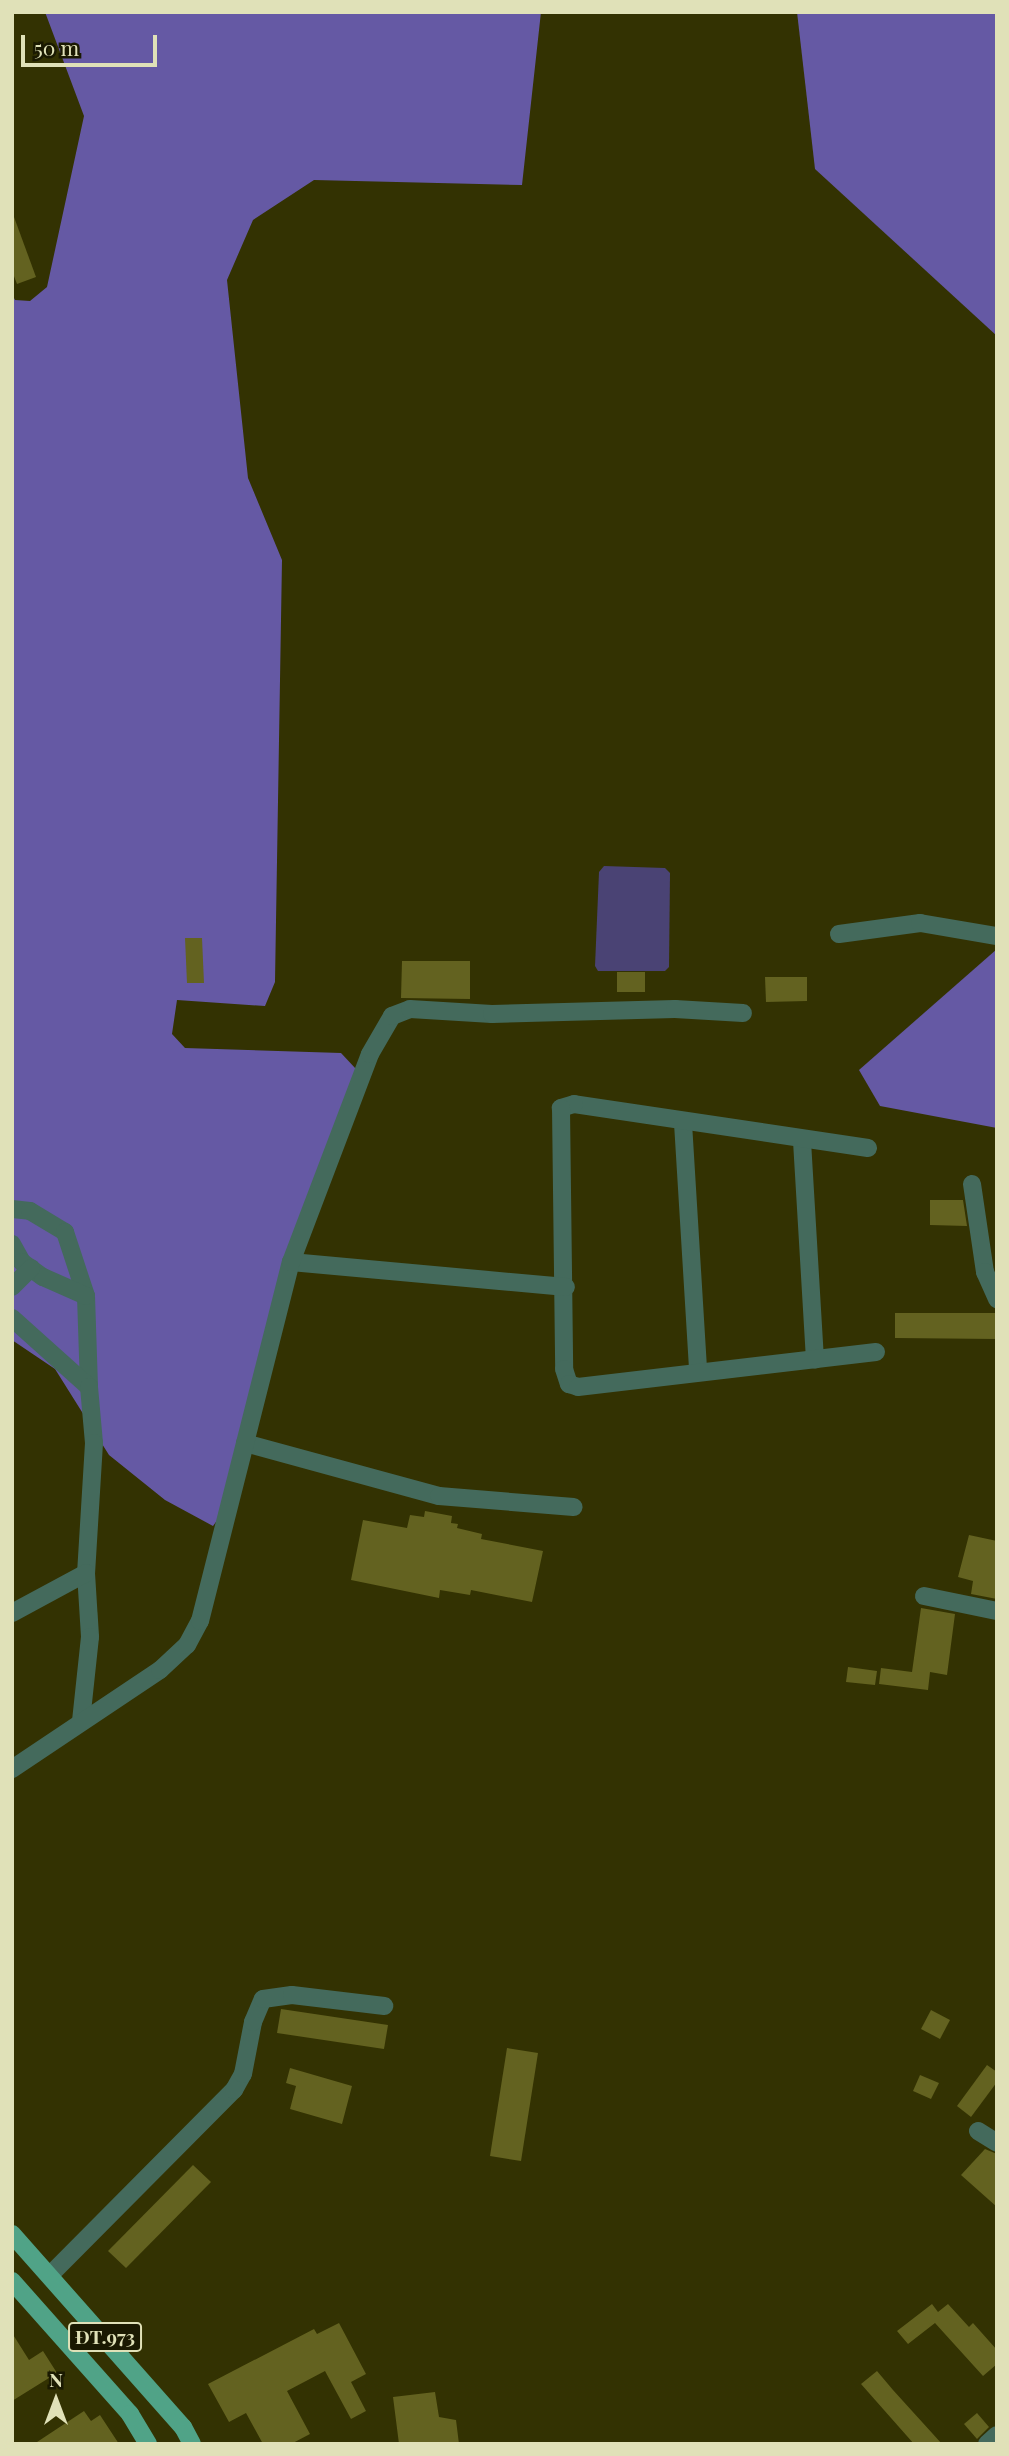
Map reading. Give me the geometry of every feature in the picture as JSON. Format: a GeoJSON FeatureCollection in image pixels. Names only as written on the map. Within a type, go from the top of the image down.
{"type":"FeatureCollection","features":[{"type":"Feature","properties":{"kind":"main road","name":"ĐT.973"},"geometry":{"type":"LineString","coordinates":[[12,2234],[51,2274],[192,2444]]}},
{"type":"Feature","properties":{"kind":"main road","name":"ĐT.973"},"geometry":{"type":"LineString","coordinates":[[12,2281],[130,2414],[148,2444]]}},
{"type":"Feature","properties":{"kind":"street"},"geometry":{"type":"LineString","coordinates":[[839,934],[920,923],[997,936]]}},
{"type":"Feature","properties":{"kind":"street"},"geometry":{"type":"LineString","coordinates":[[12,1769],[160,1670],[187,1645],[210,1595],[291,1262],[370,1054],[392,1016],[410,1009],[492,1014],[675,1009],[743,1013]]}},
{"type":"Feature","properties":{"kind":"street"},"geometry":{"type":"LineString","coordinates":[[868,1148],[802,1141],[574,1104],[561,1108],[566,1287],[564,1369],[569,1384],[594,1386],[698,1371],[876,1352]]}},
{"type":"Feature","properties":{"kind":"street"},"geometry":{"type":"LineString","coordinates":[[683,1123],[698,1371]]}},
{"type":"Feature","properties":{"kind":"street"},"geometry":{"type":"LineString","coordinates":[[802,1141],[815,1360]]}},
{"type":"Feature","properties":{"kind":"street"},"geometry":{"type":"LineString","coordinates":[[972,1184],[985,1272],[997,1299]]}},
{"type":"Feature","properties":{"kind":"street"},"geometry":{"type":"LineString","coordinates":[[12,1209],[30,1211],[65,1232],[86,1296],[94,1443],[86,1573],[90,1637],[81,1721]]}},
{"type":"Feature","properties":{"kind":"street"},"geometry":{"type":"LineString","coordinates":[[12,1244],[32,1268],[86,1296]]}},
{"type":"Feature","properties":{"kind":"street"},"geometry":{"type":"LineString","coordinates":[[291,1262],[566,1287]]}},
{"type":"Feature","properties":{"kind":"street"},"geometry":{"type":"LineString","coordinates":[[12,1287],[32,1268]]}},
{"type":"Feature","properties":{"kind":"street"},"geometry":{"type":"LineString","coordinates":[[12,1318],[89,1387]]}},
{"type":"Feature","properties":{"kind":"street"},"geometry":{"type":"LineString","coordinates":[[245,1443],[439,1496],[574,1507]]}},
{"type":"Feature","properties":{"kind":"street"},"geometry":{"type":"LineString","coordinates":[[12,1613],[86,1573]]}},
{"type":"Feature","properties":{"kind":"street"},"geometry":{"type":"LineString","coordinates":[[923,1595],[997,1611]]}},
{"type":"Feature","properties":{"kind":"street"},"geometry":{"type":"LineString","coordinates":[[51,2274],[234,2090],[243,2074],[263,1998],[292,1995],[384,2006]]}},
{"type":"Feature","properties":{"kind":"street"},"geometry":{"type":"LineString","coordinates":[[978,2131],[997,2143]]}},
{"type":"Feature","properties":{"kind":"street"},"geometry":{"type":"LineString","coordinates":[[987,2444],[997,2435]]}},
{"type":"Feature","properties":{"kind":"shaded area"},"geometry":{"type":"Polygon","coordinates":[[[45,12],[541,12],[522,185],[314,180],[253,220],[227,280],[248,478],[282,560],[275,982],[265,1006],[177,1000],[172,1034],[185,1048],[341,1053],[356,1069],[221,1515],[213,1526],[165,1500],[109,1455],[55,1369],[12,1340],[12,294],[15,300],[30,301],[47,287],[84,116],[45,12]]]}},
{"type":"Feature","properties":{"kind":"shaded area"},"geometry":{"type":"Polygon","coordinates":[[[797,12],[997,12],[997,336],[815,169],[797,12]]]}},
{"type":"Feature","properties":{"kind":"shaded area"},"geometry":{"type":"Polygon","coordinates":[[[604,866],[665,868],[670,873],[669,967],[665,971],[598,971],[595,966],[599,872],[604,866]]]}},
{"type":"Feature","properties":{"kind":"shaded area"},"geometry":{"type":"Polygon","coordinates":[[[997,949],[997,1128],[880,1106],[859,1070],[997,949]]]}},
{"type":"Feature","properties":{"kind":"building"},"geometry":{"type":"Polygon","coordinates":[[[14,217],[36,277],[17,284],[12,271],[14,217]]]}},
{"type":"Feature","properties":{"kind":"building"},"geometry":{"type":"Polygon","coordinates":[[[185,938],[202,938],[204,983],[187,983],[185,938]]]}},
{"type":"Feature","properties":{"kind":"building"},"geometry":{"type":"Polygon","coordinates":[[[402,961],[470,961],[470,999],[401,998],[402,961]]]}},
{"type":"Feature","properties":{"kind":"building"},"geometry":{"type":"Polygon","coordinates":[[[617,972],[645,972],[645,992],[617,992],[617,972]]]}},
{"type":"Feature","properties":{"kind":"building"},"geometry":{"type":"Polygon","coordinates":[[[765,977],[807,977],[807,1001],[766,1002],[765,977]]]}},
{"type":"Feature","properties":{"kind":"building"},"geometry":{"type":"Polygon","coordinates":[[[930,1200],[963,1200],[967,1226],[930,1225],[930,1200]]]}},
{"type":"Feature","properties":{"kind":"building"},"geometry":{"type":"Polygon","coordinates":[[[895,1313],[997,1313],[997,1339],[895,1338],[895,1313]]]}},
{"type":"Feature","properties":{"kind":"building"},"geometry":{"type":"Polygon","coordinates":[[[425,1511],[452,1516],[451,1523],[458,1524],[457,1528],[482,1534],[481,1539],[543,1551],[532,1602],[471,1590],[470,1595],[440,1590],[439,1598],[351,1580],[363,1520],[407,1528],[410,1515],[424,1517],[425,1511]]]}},
{"type":"Feature","properties":{"kind":"building"},"geometry":{"type":"Polygon","coordinates":[[[969,1535],[997,1541],[997,1599],[971,1594],[973,1581],[958,1577],[969,1535]]]}},
{"type":"Feature","properties":{"kind":"building"},"geometry":{"type":"Polygon","coordinates":[[[921,1608],[955,1614],[947,1675],[930,1672],[928,1690],[879,1684],[881,1668],[912,1672],[921,1608]]]}},
{"type":"Feature","properties":{"kind":"building"},"geometry":{"type":"Polygon","coordinates":[[[848,1667],[877,1671],[875,1685],[846,1682],[848,1667]]]}},
{"type":"Feature","properties":{"kind":"building"},"geometry":{"type":"Polygon","coordinates":[[[281,2009],[388,2025],[384,2049],[277,2033],[281,2009]]]}},
{"type":"Feature","properties":{"kind":"building"},"geometry":{"type":"Polygon","coordinates":[[[931,2010],[950,2020],[940,2039],[921,2029],[931,2010]]]}},
{"type":"Feature","properties":{"kind":"building"},"geometry":{"type":"Polygon","coordinates":[[[507,2048],[538,2053],[521,2161],[490,2156],[507,2048]]]}},
{"type":"Feature","properties":{"kind":"building"},"geometry":{"type":"Polygon","coordinates":[[[987,2065],[997,2072],[997,2082],[971,2117],[957,2106],[987,2065]]]}},
{"type":"Feature","properties":{"kind":"building"},"geometry":{"type":"Polygon","coordinates":[[[290,2068],[352,2086],[342,2124],[290,2109],[296,2086],[286,2083],[290,2068]]]}},
{"type":"Feature","properties":{"kind":"building"},"geometry":{"type":"Polygon","coordinates":[[[920,2075],[939,2083],[931,2099],[913,2091],[920,2075]]]}},
{"type":"Feature","properties":{"kind":"building"},"geometry":{"type":"Polygon","coordinates":[[[985,2149],[997,2154],[997,2207],[961,2175],[985,2149]]]}},
{"type":"Feature","properties":{"kind":"building"},"geometry":{"type":"Polygon","coordinates":[[[193,2165],[211,2182],[126,2268],[108,2251],[193,2165]]]}},
{"type":"Feature","properties":{"kind":"building"},"geometry":{"type":"Polygon","coordinates":[[[932,2304],[938,2312],[948,2304],[969,2327],[973,2323],[997,2350],[997,2364],[983,2376],[935,2323],[908,2344],[897,2331],[932,2304]]]}},
{"type":"Feature","properties":{"kind":"building"},"geometry":{"type":"Polygon","coordinates":[[[339,2323],[366,2374],[351,2382],[366,2411],[351,2419],[325,2371],[287,2391],[310,2434],[291,2444],[263,2444],[246,2413],[229,2422],[208,2384],[314,2329],[317,2334],[339,2323]]]}},
{"type":"Feature","properties":{"kind":"building"},"geometry":{"type":"Polygon","coordinates":[[[12,2333],[29,2360],[43,2351],[57,2373],[12,2401],[12,2333]]]}},
{"type":"Feature","properties":{"kind":"building"},"geometry":{"type":"Polygon","coordinates":[[[877,2371],[942,2444],[914,2444],[861,2384],[877,2371]]]}},
{"type":"Feature","properties":{"kind":"building"},"geometry":{"type":"Polygon","coordinates":[[[435,2392],[439,2417],[456,2420],[459,2444],[399,2444],[393,2397],[435,2392]]]}},
{"type":"Feature","properties":{"kind":"building"},"geometry":{"type":"Polygon","coordinates":[[[84,2411],[91,2421],[100,2415],[119,2444],[34,2444],[84,2411]]]}},
{"type":"Feature","properties":{"kind":"building"},"geometry":{"type":"Polygon","coordinates":[[[977,2413],[989,2427],[977,2439],[964,2424],[977,2413]]]}}]}
